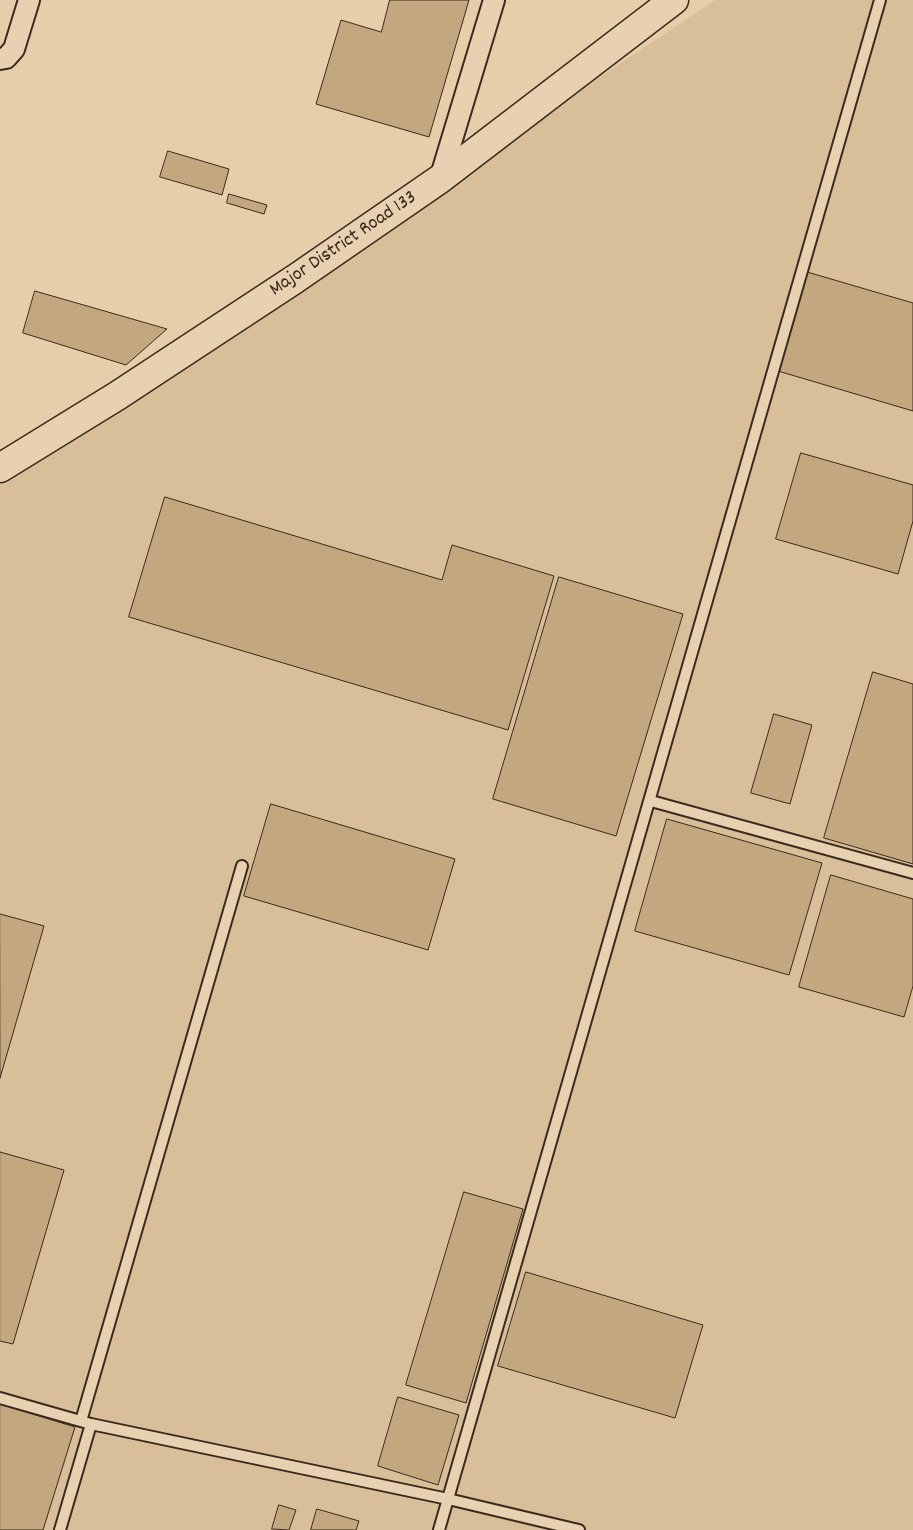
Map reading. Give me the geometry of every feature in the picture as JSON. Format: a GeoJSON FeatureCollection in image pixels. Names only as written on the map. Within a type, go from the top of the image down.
{"type":"FeatureCollection","features":[{"type":"Feature","properties":{"kind":"main road","name":"Major District Road 133"},"geometry":{"type":"LineString","coordinates":[[0,468],[117,396],[287,285],[440,179],[674,0]]}},
{"type":"Feature","properties":{"kind":"street"},"geometry":{"type":"LineString","coordinates":[[0,59],[6,58],[14,49],[29,0]]}},
{"type":"Feature","properties":{"kind":"street"},"geometry":{"type":"LineString","coordinates":[[440,179],[494,0]]}},
{"type":"Feature","properties":{"kind":"lane"},"geometry":{"type":"LineString","coordinates":[[439,1530],[651,801],[880,0]]}},
{"type":"Feature","properties":{"kind":"lane"},"geometry":{"type":"LineString","coordinates":[[651,801],[913,873]]}},
{"type":"Feature","properties":{"kind":"lane"},"geometry":{"type":"LineString","coordinates":[[60,1530],[86,1423],[242,866]]}},
{"type":"Feature","properties":{"kind":"lane"},"geometry":{"type":"LineString","coordinates":[[0,1398],[86,1423],[448,1499],[579,1530]]}},
{"type":"Feature","properties":{"kind":"shaded area"},"geometry":{"type":"Polygon","coordinates":[[[715,0],[913,0],[913,1530],[0,1530],[0,478],[715,0]]]}},
{"type":"Feature","properties":{"kind":"building"},"geometry":{"type":"Polygon","coordinates":[[[390,0],[469,0],[429,137],[316,104],[341,20],[381,32],[390,0]]]}},
{"type":"Feature","properties":{"kind":"building"},"geometry":{"type":"Polygon","coordinates":[[[168,151],[229,169],[222,195],[160,177],[168,151]]]}},
{"type":"Feature","properties":{"kind":"building"},"geometry":{"type":"Polygon","coordinates":[[[229,194],[267,205],[264,214],[227,203],[229,194]]]}},
{"type":"Feature","properties":{"kind":"building"},"geometry":{"type":"Polygon","coordinates":[[[807,272],[913,303],[913,411],[778,371],[807,272]]]}},
{"type":"Feature","properties":{"kind":"building"},"geometry":{"type":"Polygon","coordinates":[[[35,291],[167,329],[126,365],[23,333],[35,291]]]}},
{"type":"Feature","properties":{"kind":"building"},"geometry":{"type":"Polygon","coordinates":[[[801,453],[913,485],[913,521],[898,574],[776,539],[801,453]]]}},
{"type":"Feature","properties":{"kind":"building"},"geometry":{"type":"Polygon","coordinates":[[[165,497],[442,580],[452,545],[554,576],[508,730],[129,617],[165,497]]]}},
{"type":"Feature","properties":{"kind":"building"},"geometry":{"type":"Polygon","coordinates":[[[559,577],[683,614],[616,836],[493,799],[559,577]]]}},
{"type":"Feature","properties":{"kind":"building"},"geometry":{"type":"Polygon","coordinates":[[[873,672],[913,684],[913,864],[824,838],[873,672]]]}},
{"type":"Feature","properties":{"kind":"building"},"geometry":{"type":"Polygon","coordinates":[[[774,714],[812,725],[790,804],[751,793],[774,714]]]}},
{"type":"Feature","properties":{"kind":"building"},"geometry":{"type":"Polygon","coordinates":[[[271,804],[455,859],[428,950],[244,896],[271,804]]]}},
{"type":"Feature","properties":{"kind":"building"},"geometry":{"type":"Polygon","coordinates":[[[667,819],[822,863],[789,975],[635,931],[667,819]]]}},
{"type":"Feature","properties":{"kind":"building"},"geometry":{"type":"Polygon","coordinates":[[[831,875],[913,899],[913,986],[904,1017],[799,987],[831,875]]]}},
{"type":"Feature","properties":{"kind":"building"},"geometry":{"type":"Polygon","coordinates":[[[0,914],[44,926],[0,1078],[0,914]]]}},
{"type":"Feature","properties":{"kind":"building"},"geometry":{"type":"Polygon","coordinates":[[[0,1152],[64,1170],[13,1344],[0,1341],[0,1152]]]}},
{"type":"Feature","properties":{"kind":"building"},"geometry":{"type":"Polygon","coordinates":[[[464,1192],[523,1209],[466,1403],[406,1385],[464,1192]]]}},
{"type":"Feature","properties":{"kind":"building"},"geometry":{"type":"Polygon","coordinates":[[[526,1272],[703,1325],[675,1418],[498,1366],[526,1272]]]}},
{"type":"Feature","properties":{"kind":"building"},"geometry":{"type":"Polygon","coordinates":[[[398,1397],[459,1415],[438,1485],[378,1466],[398,1397]]]}},
{"type":"Feature","properties":{"kind":"building"},"geometry":{"type":"Polygon","coordinates":[[[0,1404],[75,1427],[43,1530],[0,1530],[0,1404]]]}},
{"type":"Feature","properties":{"kind":"building"},"geometry":{"type":"Polygon","coordinates":[[[279,1505],[296,1510],[289,1530],[272,1529],[279,1505]]]}},
{"type":"Feature","properties":{"kind":"building"},"geometry":{"type":"Polygon","coordinates":[[[317,1509],[359,1521],[356,1530],[311,1530],[317,1509]]]}}]}
